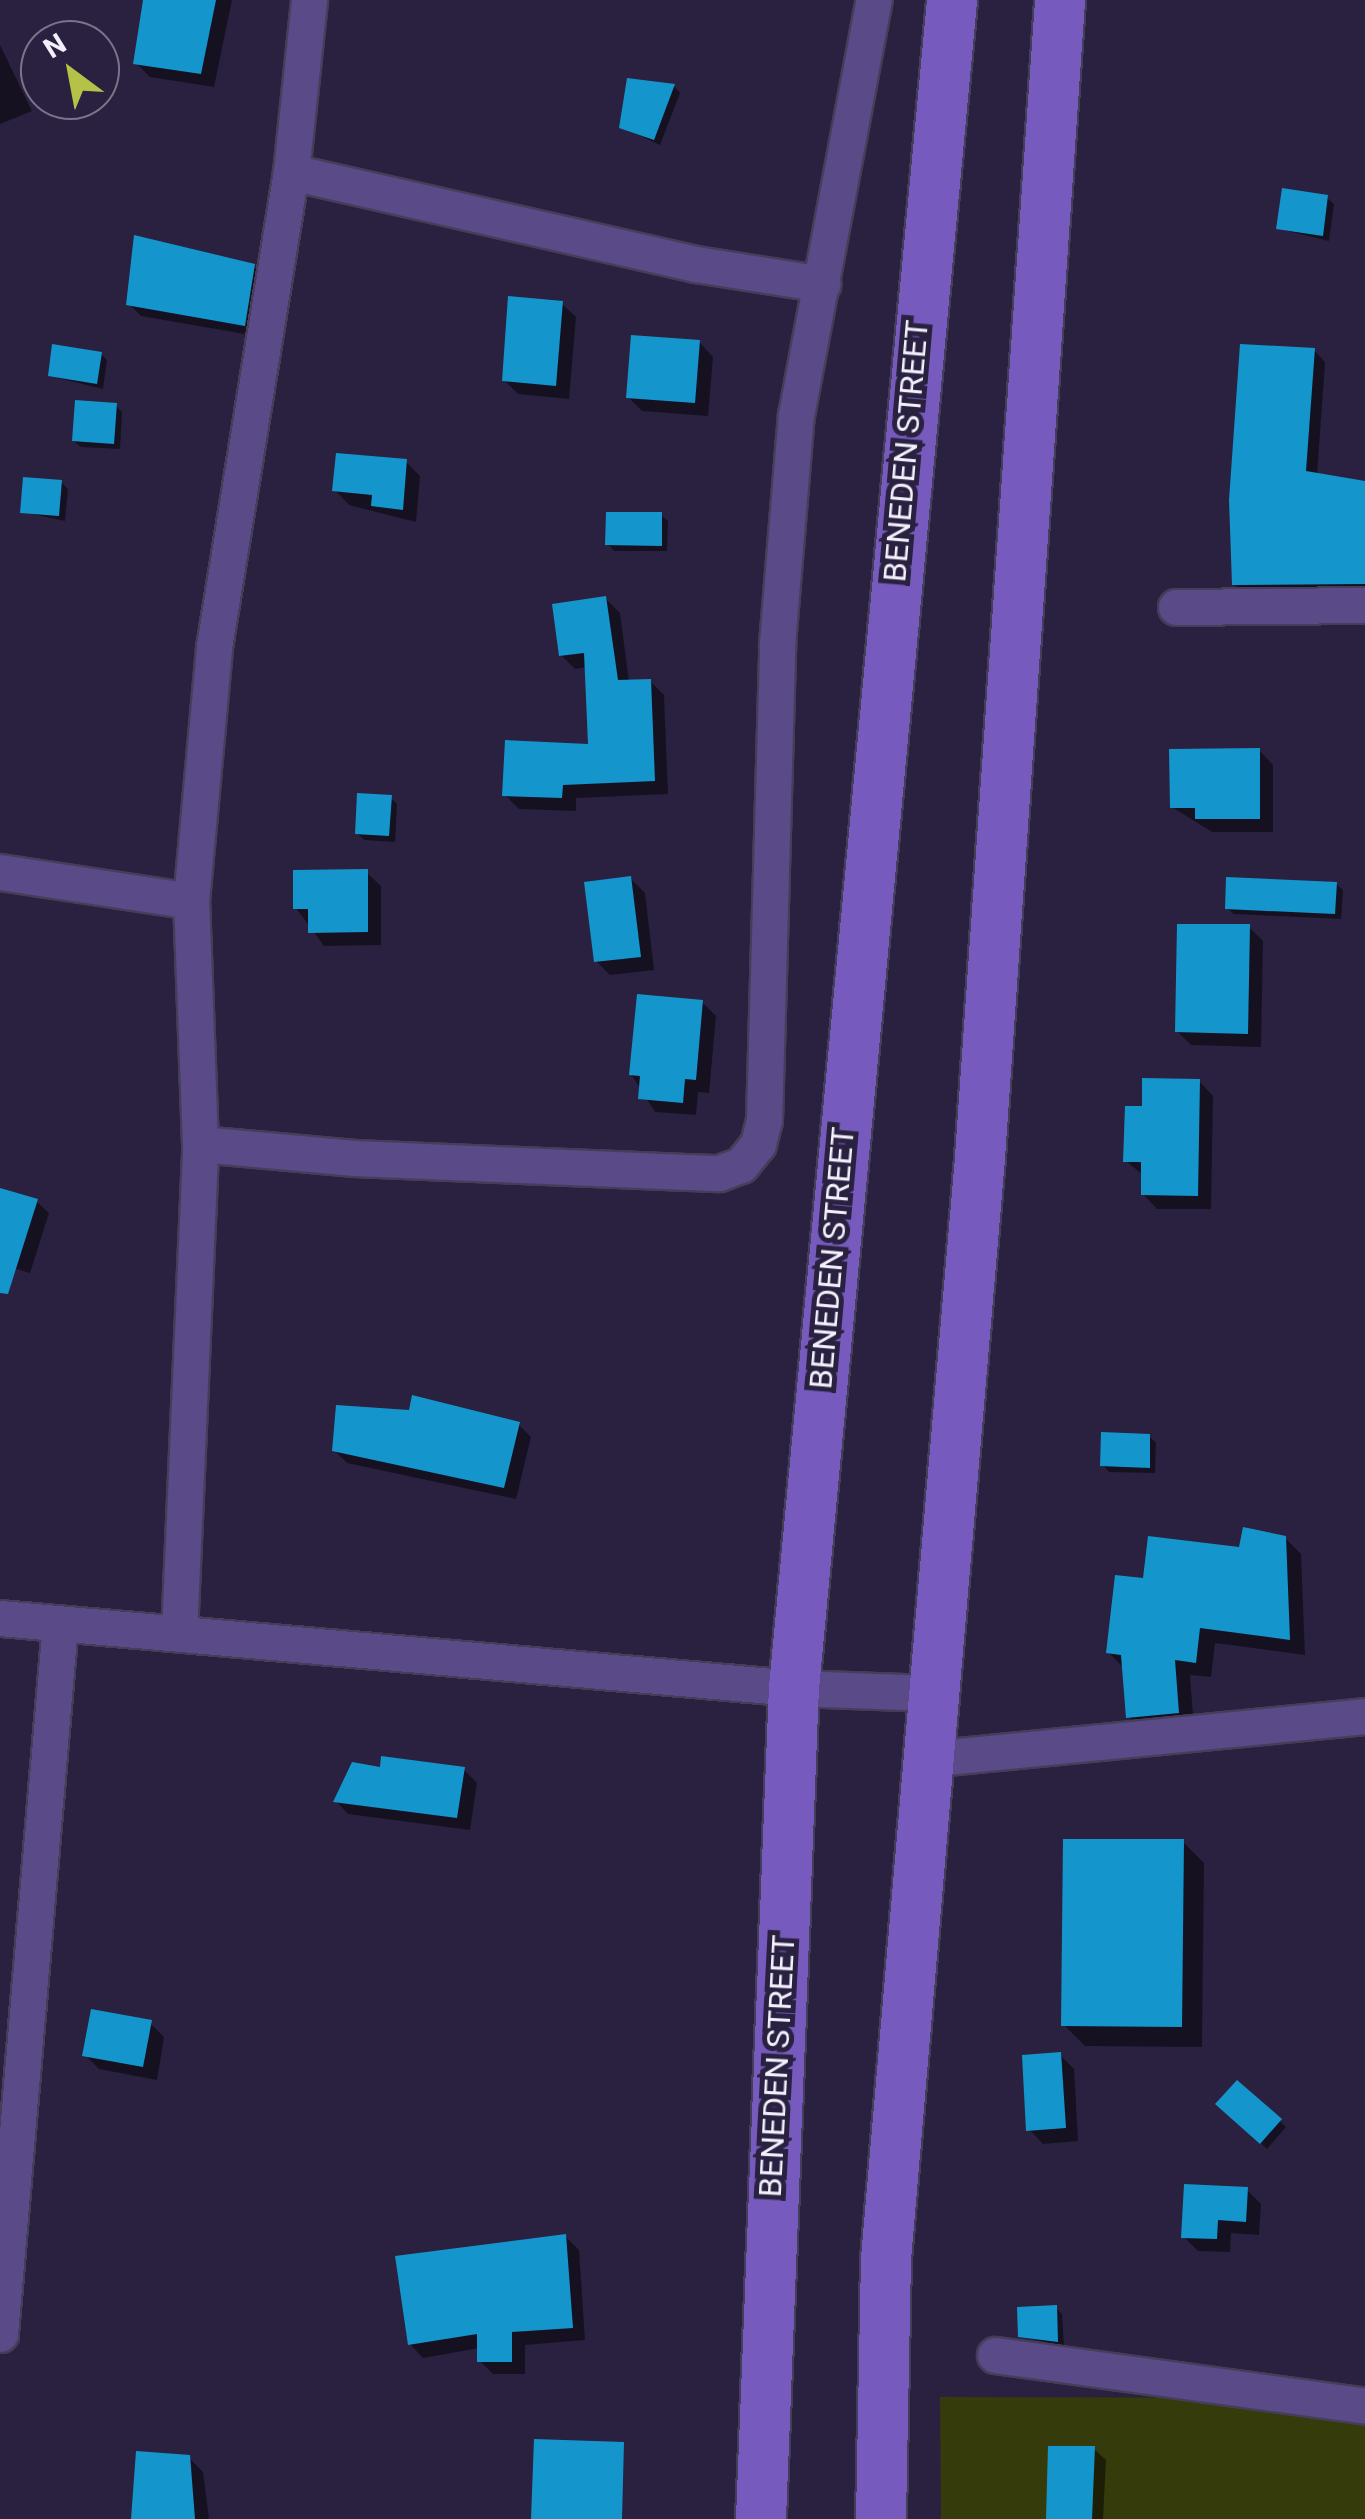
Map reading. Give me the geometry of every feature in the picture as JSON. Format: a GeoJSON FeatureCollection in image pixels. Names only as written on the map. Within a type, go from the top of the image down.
{"type":"FeatureCollection","features":[{"type":"Feature","properties":{"kind":"main road","name":"BENEDEN STREET"},"geometry":{"type":"LineString","coordinates":[[761,2519],[794,1688],[952,0]]}},
{"type":"Feature","properties":{"kind":"main road"},"geometry":{"type":"LineString","coordinates":[[881,2519],[886,2259],[980,1157],[1060,0]]}},
{"type":"Feature","properties":{"kind":"street"},"geometry":{"type":"LineString","coordinates":[[179,1634],[200,1144],[191,901],[214,647],[290,172],[309,0]]}},
{"type":"Feature","properties":{"kind":"street"},"geometry":{"type":"LineString","coordinates":[[200,1144],[354,1158],[720,1173],[741,1164],[758,1144],[764,1120],[777,644],[796,415],[874,0]]}},
{"type":"Feature","properties":{"kind":"street"},"geometry":{"type":"LineString","coordinates":[[290,172],[696,264],[822,284]]}},
{"type":"Feature","properties":{"kind":"street"},"geometry":{"type":"LineString","coordinates":[[1176,607],[1365,604]]}},
{"type":"Feature","properties":{"kind":"street"},"geometry":{"type":"LineString","coordinates":[[0,872],[191,901]]}},
{"type":"Feature","properties":{"kind":"street"},"geometry":{"type":"LineString","coordinates":[[0,1618],[794,1688],[932,1694]]}},
{"type":"Feature","properties":{"kind":"street"},"geometry":{"type":"LineString","coordinates":[[0,2334],[60,1624]]}},
{"type":"Feature","properties":{"kind":"street"},"geometry":{"type":"LineString","coordinates":[[928,1759],[1365,1716]]}},
{"type":"Feature","properties":{"kind":"street"},"geometry":{"type":"LineString","coordinates":[[995,2355],[1365,2406]]}},
{"type":"Feature","properties":{"kind":"green space"},"geometry":{"type":"Polygon","coordinates":[[[940,2397],[1365,2398],[1365,2519],[941,2519],[940,2397]]]}},
{"type":"Feature","properties":{"kind":"building"},"geometry":{"type":"Polygon","coordinates":[[[143,0],[216,0],[201,74],[133,64],[143,0]]]}},
{"type":"Feature","properties":{"kind":"building"},"geometry":{"type":"Polygon","coordinates":[[[627,78],[675,84],[654,140],[619,128],[627,78]]]}},
{"type":"Feature","properties":{"kind":"building"},"geometry":{"type":"Polygon","coordinates":[[[1282,188],[1328,195],[1323,236],[1276,229],[1282,188]]]}},
{"type":"Feature","properties":{"kind":"building"},"geometry":{"type":"Polygon","coordinates":[[[134,235],[255,264],[245,326],[126,305],[134,235]]]}},
{"type":"Feature","properties":{"kind":"building"},"geometry":{"type":"Polygon","coordinates":[[[508,296],[563,301],[556,386],[502,381],[508,296]]]}},
{"type":"Feature","properties":{"kind":"building"},"geometry":{"type":"Polygon","coordinates":[[[631,335],[700,340],[695,403],[626,398],[631,335]]]}},
{"type":"Feature","properties":{"kind":"building"},"geometry":{"type":"Polygon","coordinates":[[[52,344],[102,352],[97,384],[48,376],[52,344]]]}},
{"type":"Feature","properties":{"kind":"building"},"geometry":{"type":"Polygon","coordinates":[[[1240,344],[1315,348],[1306,471],[1365,481],[1365,584],[1232,585],[1229,500],[1240,344]]]}},
{"type":"Feature","properties":{"kind":"building"},"geometry":{"type":"Polygon","coordinates":[[[75,400],[117,403],[114,444],[72,441],[75,400]]]}},
{"type":"Feature","properties":{"kind":"building"},"geometry":{"type":"Polygon","coordinates":[[[336,453],[407,459],[403,510],[371,506],[372,495],[332,491],[336,453]]]}},
{"type":"Feature","properties":{"kind":"building"},"geometry":{"type":"Polygon","coordinates":[[[23,477],[62,480],[59,516],[20,513],[23,477]]]}},
{"type":"Feature","properties":{"kind":"building"},"geometry":{"type":"Polygon","coordinates":[[[606,512],[662,512],[662,546],[605,545],[606,512]]]}},
{"type":"Feature","properties":{"kind":"building"},"geometry":{"type":"Polygon","coordinates":[[[606,596],[618,680],[651,679],[655,781],[563,785],[562,798],[502,796],[505,740],[588,744],[584,653],[559,656],[552,604],[606,596]]]}},
{"type":"Feature","properties":{"kind":"building"},"geometry":{"type":"Polygon","coordinates":[[[1260,748],[1260,819],[1195,819],[1195,808],[1170,808],[1169,749],[1260,748]]]}},
{"type":"Feature","properties":{"kind":"building"},"geometry":{"type":"Polygon","coordinates":[[[357,793],[392,795],[389,836],[355,834],[357,793]]]}},
{"type":"Feature","properties":{"kind":"building"},"geometry":{"type":"Polygon","coordinates":[[[368,869],[368,932],[308,933],[308,909],[293,909],[293,870],[368,869]]]}},
{"type":"Feature","properties":{"kind":"building"},"geometry":{"type":"Polygon","coordinates":[[[631,876],[641,957],[594,962],[584,882],[631,876]]]}},
{"type":"Feature","properties":{"kind":"building"},"geometry":{"type":"Polygon","coordinates":[[[1226,877],[1337,882],[1335,914],[1225,909],[1226,877]]]}},
{"type":"Feature","properties":{"kind":"building"},"geometry":{"type":"Polygon","coordinates":[[[1177,924],[1250,924],[1248,1034],[1175,1032],[1177,924]]]}},
{"type":"Feature","properties":{"kind":"building"},"geometry":{"type":"Polygon","coordinates":[[[637,994],[703,1000],[696,1080],[685,1079],[683,1103],[638,1099],[640,1076],[629,1075],[637,994]]]}},
{"type":"Feature","properties":{"kind":"building"},"geometry":{"type":"Polygon","coordinates":[[[1142,1078],[1200,1079],[1198,1196],[1141,1195],[1141,1162],[1123,1162],[1125,1106],[1142,1106],[1142,1078]]]}},
{"type":"Feature","properties":{"kind":"building"},"geometry":{"type":"Polygon","coordinates":[[[0,1188],[38,1199],[8,1294],[0,1293],[0,1188]]]}},
{"type":"Feature","properties":{"kind":"building"},"geometry":{"type":"Polygon","coordinates":[[[412,1395],[520,1422],[504,1488],[332,1451],[336,1405],[409,1410],[412,1395]]]}},
{"type":"Feature","properties":{"kind":"building"},"geometry":{"type":"Polygon","coordinates":[[[1101,1432],[1150,1434],[1150,1468],[1100,1466],[1101,1432]]]}},
{"type":"Feature","properties":{"kind":"building"},"geometry":{"type":"Polygon","coordinates":[[[1243,1527],[1286,1536],[1290,1640],[1200,1628],[1196,1663],[1175,1660],[1179,1713],[1126,1718],[1121,1655],[1106,1653],[1115,1575],[1143,1578],[1148,1536],[1239,1547],[1243,1527]]]}},
{"type":"Feature","properties":{"kind":"building"},"geometry":{"type":"Polygon","coordinates":[[[381,1756],[465,1767],[457,1818],[333,1802],[352,1762],[380,1767],[381,1756]]]}},
{"type":"Feature","properties":{"kind":"building"},"geometry":{"type":"Polygon","coordinates":[[[1063,1839],[1184,1839],[1182,2027],[1061,2026],[1063,1839]]]}},
{"type":"Feature","properties":{"kind":"building"},"geometry":{"type":"Polygon","coordinates":[[[91,2009],[152,2020],[143,2067],[82,2056],[91,2009]]]}},
{"type":"Feature","properties":{"kind":"building"},"geometry":{"type":"Polygon","coordinates":[[[1061,2052],[1066,2128],[1026,2131],[1022,2055],[1061,2052]]]}},
{"type":"Feature","properties":{"kind":"building"},"geometry":{"type":"Polygon","coordinates":[[[1237,2080],[1282,2119],[1260,2144],[1215,2104],[1237,2080]]]}},
{"type":"Feature","properties":{"kind":"building"},"geometry":{"type":"Polygon","coordinates":[[[1184,2184],[1248,2187],[1246,2222],[1218,2220],[1217,2239],[1181,2238],[1184,2184]]]}},
{"type":"Feature","properties":{"kind":"building"},"geometry":{"type":"Polygon","coordinates":[[[566,2234],[573,2328],[512,2332],[512,2362],[477,2362],[477,2334],[408,2345],[395,2256],[566,2234]]]}},
{"type":"Feature","properties":{"kind":"building"},"geometry":{"type":"Polygon","coordinates":[[[1057,2305],[1058,2342],[1018,2337],[1017,2307],[1057,2305]]]}},
{"type":"Feature","properties":{"kind":"building"},"geometry":{"type":"Polygon","coordinates":[[[534,2439],[624,2442],[622,2519],[531,2519],[534,2439]]]}},
{"type":"Feature","properties":{"kind":"building"},"geometry":{"type":"Polygon","coordinates":[[[1048,2446],[1095,2446],[1092,2519],[1046,2519],[1048,2446]]]}},
{"type":"Feature","properties":{"kind":"building"},"geometry":{"type":"Polygon","coordinates":[[[136,2451],[190,2455],[195,2519],[131,2519],[136,2451]]]}}]}
